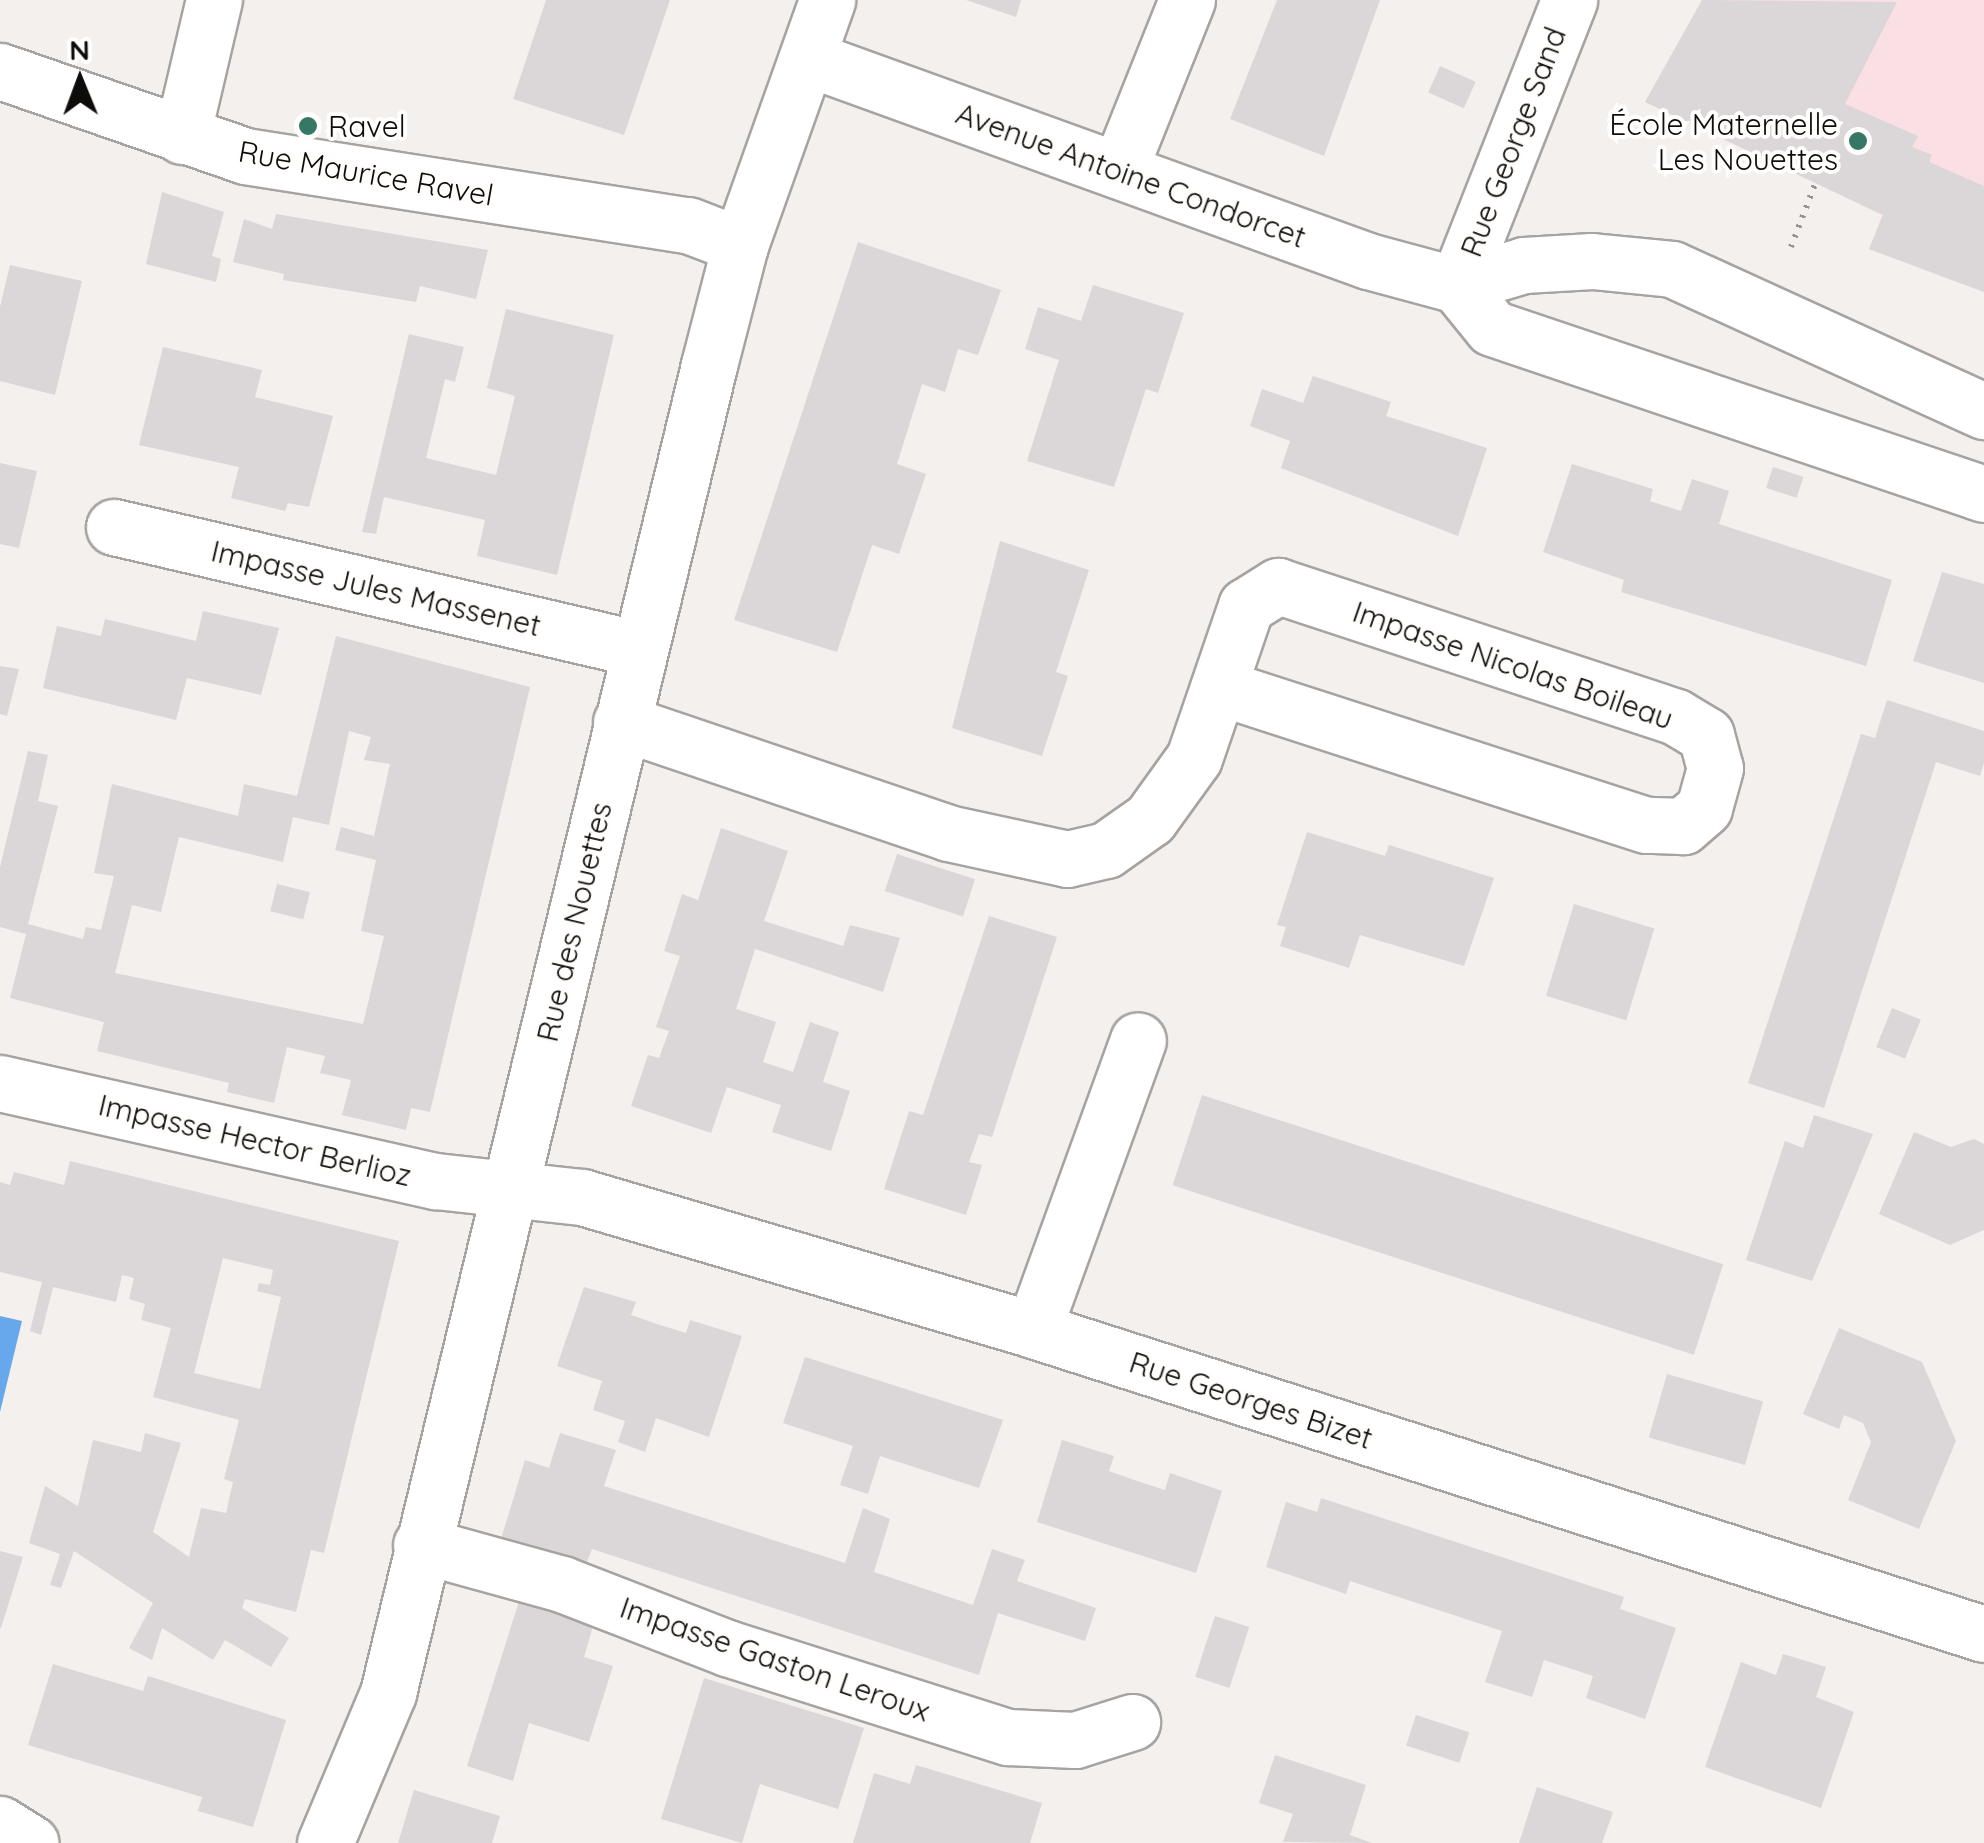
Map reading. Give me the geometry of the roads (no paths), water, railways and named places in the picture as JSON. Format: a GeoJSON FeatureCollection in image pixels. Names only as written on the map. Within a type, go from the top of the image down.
{"type":"FeatureCollection","features":[{"type":"Feature","properties":{"kind":"street"},"geometry":{"type":"LineString","coordinates":[[182,136],[214,0]]}},
{"type":"Feature","properties":{"kind":"street","name":"Rue des Nouettes"},"geometry":{"type":"LineString","coordinates":[[324,1843],[388,1693],[421,1545],[512,1188],[620,722],[740,245],[828,0]]}},
{"type":"Feature","properties":{"kind":"street"},"geometry":{"type":"LineString","coordinates":[[1119,170],[1187,0]]}},
{"type":"Feature","properties":{"kind":"street","name":"Rue George Sand"},"geometry":{"type":"LineString","coordinates":[[1458,285],[1570,0]]}},
{"type":"Feature","properties":{"kind":"street","name":"Avenue Antoine Condorcet"},"geometry":{"type":"LineString","coordinates":[[807,58],[1368,261],[1458,285]]}},
{"type":"Feature","properties":{"kind":"street","name":"Rue Maurice Ravel"},"geometry":{"type":"LineString","coordinates":[[0,72],[245,156],[688,225],[740,245]]}},
{"type":"Feature","properties":{"kind":"street"},"geometry":{"type":"LineString","coordinates":[[1984,410],[1672,269],[1592,261],[1524,266],[1458,285],[1492,328],[1984,494]]}},
{"type":"Feature","properties":{"kind":"street","name":"Impasse Jules Massenet"},"geometry":{"type":"LineString","coordinates":[[114,527],[639,649]]}},
{"type":"Feature","properties":{"kind":"street","name":"Impasse Nicolas Boileau"},"geometry":{"type":"LineString","coordinates":[[620,722],[948,833],[1066,858],[1106,850],[1150,818],[1194,758],[1222,688],[1246,606],[1278,586],[1676,717],[1706,736],[1714,768],[1704,808],[1684,826],[1646,825],[1222,688]]}},
{"type":"Feature","properties":{"kind":"street"},"geometry":{"type":"LineString","coordinates":[[1033,1330],[1138,1040]]}},
{"type":"Feature","properties":{"kind":"street","name":"Impasse Hector Berlioz"},"geometry":{"type":"LineString","coordinates":[[0,1083],[436,1181],[512,1188]]}},
{"type":"Feature","properties":{"kind":"street","name":"Rue Georges Bizet"},"geometry":{"type":"LineString","coordinates":[[512,1188],[582,1197],[1033,1330],[1984,1634]]}},
{"type":"Feature","properties":{"kind":"street","name":"Impasse Gaston Leroux"},"geometry":{"type":"LineString","coordinates":[[421,1545],[562,1584],[727,1648],[1008,1737],[1075,1740],[1132,1722]]}},
{"type":"Feature","properties":{"kind":"street"},"geometry":{"type":"LineString","coordinates":[[0,1824],[30,1843]]}},
{"type":"Feature","properties":{"kind":"water"},"geometry":{"type":"Polygon","coordinates":[[[0,1316],[22,1321],[0,1412],[0,1316]]]}},
{"type":"Feature","properties":{"kind":"place","name":"Ravel"},"geometry":{"type":"Point","coordinates":[308,126]}},
{"type":"Feature","properties":{"kind":"place","name":"École Maternelle Les Nouettes"},"geometry":{"type":"Point","coordinates":[1858,141]}}]}
